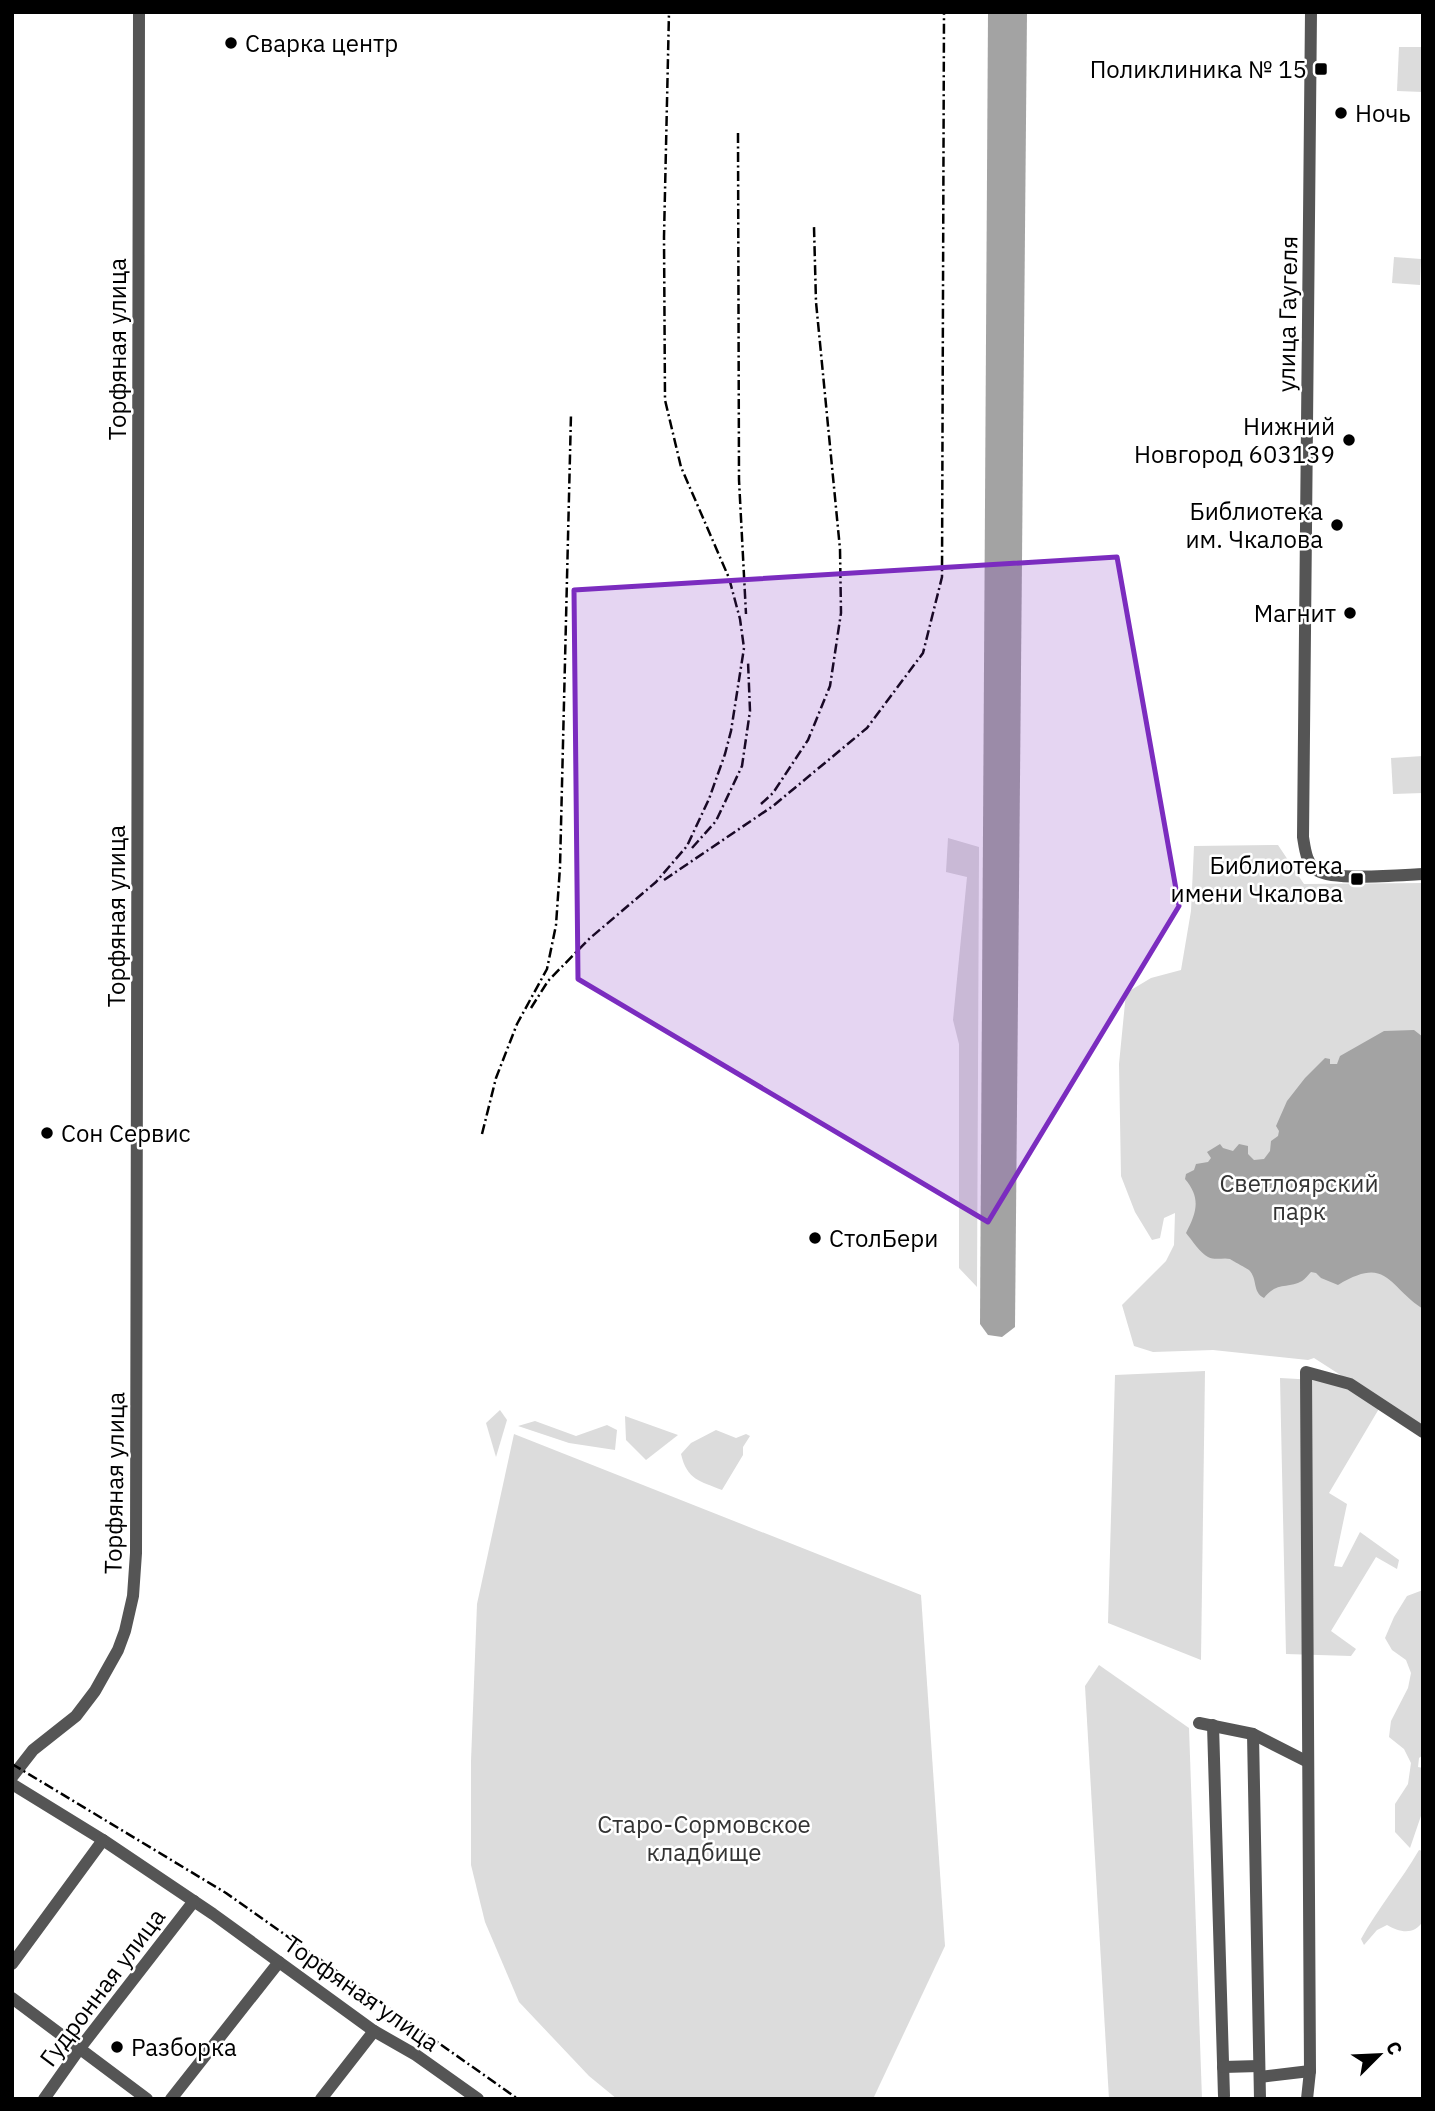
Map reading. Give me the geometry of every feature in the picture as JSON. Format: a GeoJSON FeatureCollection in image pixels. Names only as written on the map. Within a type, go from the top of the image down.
{"type":"FeatureCollection","features":[{"type":"Feature","properties":{"kind":"street","name":"Торфяная улица"},"geometry":{"type":"LineString","coordinates":[[12,1777],[33,1750],[76,1716],[95,1691],[118,1650],[133,1596],[136,1539],[139,12]]}},
{"type":"Feature","properties":{"kind":"street","name":"улица Гаугеля"},"geometry":{"type":"LineString","coordinates":[[1311,12],[1303,836],[1306,855],[1319,872],[1334,876],[1423,874]]}},
{"type":"Feature","properties":{"kind":"street"},"geometry":{"type":"LineString","coordinates":[[1307,2099],[1310,2071],[1306,1372],[1350,1384],[1423,1432]]}},
{"type":"Feature","properties":{"kind":"street"},"geometry":{"type":"LineString","coordinates":[[1199,1723],[1253,1734],[1308,1762]]}},
{"type":"Feature","properties":{"kind":"street"},"geometry":{"type":"LineString","coordinates":[[1213,1725],[1224,2096]]}},
{"type":"Feature","properties":{"kind":"street"},"geometry":{"type":"LineString","coordinates":[[1253,1734],[1261,2099]]}},
{"type":"Feature","properties":{"kind":"street","name":"Торфяная улица"},"geometry":{"type":"LineString","coordinates":[[12,1784],[103,1840],[194,1901],[373,2031],[416,2055],[478,2099]]}},
{"type":"Feature","properties":{"kind":"street"},"geometry":{"type":"LineString","coordinates":[[12,1964],[103,1840]]}},
{"type":"Feature","properties":{"kind":"street","name":"Гудронная улица"},"geometry":{"type":"LineString","coordinates":[[44,2099],[80,2048],[194,1901]]}},
{"type":"Feature","properties":{"kind":"street"},"geometry":{"type":"LineString","coordinates":[[171,2099],[279,1962]]}},
{"type":"Feature","properties":{"kind":"street"},"geometry":{"type":"LineString","coordinates":[[12,1998],[147,2099]]}},
{"type":"Feature","properties":{"kind":"street"},"geometry":{"type":"LineString","coordinates":[[321,2099],[373,2031]]}},
{"type":"Feature","properties":{"kind":"street"},"geometry":{"type":"LineString","coordinates":[[1223,2067],[1259,2071],[1310,2071]]}},
{"type":"Feature","properties":{"kind":"highlighted area"},"geometry":{"type":"Polygon","coordinates":[[[1117,557],[1179,906],[988,1222],[578,979],[574,590],[1117,557]]]}},
{"type":"Feature","properties":{"kind":"green space"},"geometry":{"type":"Polygon","coordinates":[[[1399,47],[1423,47],[1423,92],[1397,91],[1399,47]]]}},
{"type":"Feature","properties":{"kind":"green space"},"geometry":{"type":"Polygon","coordinates":[[[1394,257],[1421,259],[1420,285],[1392,283],[1394,257]]]}},
{"type":"Feature","properties":{"kind":"green space"},"geometry":{"type":"Polygon","coordinates":[[[1423,756],[1423,793],[1393,794],[1391,758],[1423,756]]]}},
{"type":"Feature","properties":{"kind":"green space"},"geometry":{"type":"Polygon","coordinates":[[[948,838],[979,847],[977,1287],[959,1268],[959,1044],[953,1020],[967,877],[946,872],[948,838]]]}},
{"type":"Feature","properties":{"kind":"green space","name":"Светлоярский парк"},"geometry":{"type":"Polygon","coordinates":[[[1278,845],[1304,884],[1423,883],[1423,1428],[1314,1358],[1308,1360],[1213,1350],[1153,1352],[1134,1346],[1122,1305],[1166,1261],[1174,1245],[1175,1213],[1164,1218],[1160,1238],[1152,1240],[1135,1212],[1121,1176],[1119,1064],[1126,993],[1151,978],[1181,970],[1191,911],[1194,846],[1278,845]]]}},
{"type":"Feature","properties":{"kind":"green space"},"geometry":{"type":"Polygon","coordinates":[[[1205,1371],[1201,1660],[1108,1623],[1115,1375],[1205,1371]]]}},
{"type":"Feature","properties":{"kind":"green space"},"geometry":{"type":"Polygon","coordinates":[[[1280,1378],[1316,1380],[1348,1387],[1380,1407],[1329,1493],[1347,1504],[1334,1566],[1342,1567],[1360,1532],[1399,1560],[1397,1569],[1376,1557],[1331,1631],[1356,1649],[1351,1656],[1286,1654],[1280,1378]]]}},
{"type":"Feature","properties":{"kind":"green space"},"geometry":{"type":"Polygon","coordinates":[[[500,1410],[507,1420],[496,1457],[486,1423],[500,1410]]]}},
{"type":"Feature","properties":{"kind":"green space"},"geometry":{"type":"Polygon","coordinates":[[[625,1416],[678,1435],[646,1460],[626,1440],[625,1416]]]}},
{"type":"Feature","properties":{"kind":"green space"},"geometry":{"type":"Polygon","coordinates":[[[535,1421],[576,1436],[607,1425],[617,1430],[615,1450],[569,1443],[518,1426],[535,1421]]]}},
{"type":"Feature","properties":{"kind":"green space"},"geometry":{"type":"Polygon","coordinates":[[[716,1430],[736,1438],[746,1434],[750,1436],[743,1447],[743,1455],[722,1490],[701,1482],[691,1474],[681,1454],[691,1443],[716,1430]]]}},
{"type":"Feature","properties":{"kind":"green space","name":"Старо-Сормовское кладбище"},"geometry":{"type":"Polygon","coordinates":[[[514,1434],[921,1595],[945,1946],[873,2099],[617,2099],[589,2076],[519,2002],[485,1922],[471,1865],[471,1761],[477,1604],[514,1434]]]}},
{"type":"Feature","properties":{"kind":"green space"},"geometry":{"type":"Polygon","coordinates":[[[1423,1590],[1423,1755],[1419,1758],[1418,1767],[1423,1768],[1423,1810],[1410,1848],[1395,1832],[1395,1804],[1408,1784],[1411,1763],[1404,1749],[1389,1737],[1391,1721],[1408,1688],[1411,1673],[1406,1660],[1392,1650],[1385,1638],[1407,1596],[1423,1590]]]}},
{"type":"Feature","properties":{"kind":"green space"},"geometry":{"type":"Polygon","coordinates":[[[1099,1665],[1189,1728],[1202,2099],[1109,2099],[1085,1686],[1099,1665]]]}},
{"type":"Feature","properties":{"kind":"green space"},"geometry":{"type":"Polygon","coordinates":[[[1419,1850],[1423,1851],[1423,1921],[1411,1931],[1387,1925],[1377,1930],[1364,1945],[1361,1939],[1419,1850]]]}},
{"type":"Feature","properties":{"kind":"shaded area"},"geometry":{"type":"Polygon","coordinates":[[[988,12],[1027,12],[1015,1327],[1002,1337],[988,1335],[980,1324],[988,12]]]}},
{"type":"Feature","properties":{"kind":"shaded area"},"geometry":{"type":"Polygon","coordinates":[[[1414,1030],[1423,1037],[1423,1309],[1386,1277],[1377,1273],[1355,1276],[1338,1285],[1311,1272],[1302,1281],[1278,1287],[1264,1298],[1258,1292],[1249,1270],[1230,1259],[1211,1258],[1202,1253],[1186,1233],[1196,1205],[1193,1192],[1185,1179],[1186,1174],[1194,1170],[1196,1164],[1208,1162],[1211,1158],[1207,1152],[1220,1144],[1233,1151],[1239,1144],[1248,1146],[1248,1154],[1254,1160],[1264,1159],[1270,1151],[1271,1141],[1278,1136],[1276,1126],[1287,1101],[1325,1058],[1330,1059],[1330,1064],[1337,1064],[1340,1056],[1384,1031],[1414,1030]]]}},
{"type":"Feature","properties":{"kind":"railway"},"geometry":{"type":"LineString","coordinates":[[531,1008],[548,981],[589,939],[656,882],[687,846],[709,799],[725,754],[744,648],[740,619],[729,578],[681,467],[665,400],[664,237],[669,12]]}},
{"type":"Feature","properties":{"kind":"railway"},"geometry":{"type":"LineString","coordinates":[[664,880],[773,806],[867,728],[923,653],[942,577],[944,12]]}},
{"type":"Feature","properties":{"kind":"railway"},"geometry":{"type":"LineString","coordinates":[[738,133],[739,480],[746,614]]}},
{"type":"Feature","properties":{"kind":"railway"},"geometry":{"type":"LineString","coordinates":[[761,804],[773,793],[808,740],[830,686],[841,613],[840,549],[816,302],[814,227]]}},
{"type":"Feature","properties":{"kind":"railway"},"geometry":{"type":"LineString","coordinates":[[482,1134],[496,1078],[517,1024],[547,969],[556,925],[560,867],[571,414]]}},
{"type":"Feature","properties":{"kind":"railway"},"geometry":{"type":"LineString","coordinates":[[692,848],[716,821],[742,766],[750,711],[748,661]]}},
{"type":"Feature","properties":{"kind":"railway"},"geometry":{"type":"LineString","coordinates":[[12,1764],[226,1893],[518,2099]]}},
{"type":"Feature","properties":{"kind":"place","name":"Сварка центр"},"geometry":{"type":"Point","coordinates":[231,43]}},
{"type":"Feature","properties":{"kind":"place","name":"Поликлиника № 15"},"geometry":{"type":"Point","coordinates":[1321,69]}},
{"type":"Feature","properties":{"kind":"place","name":"Ночь"},"geometry":{"type":"Point","coordinates":[1341,113]}},
{"type":"Feature","properties":{"kind":"place","name":"Нижний Новгород 603139"},"geometry":{"type":"Point","coordinates":[1349,440]}},
{"type":"Feature","properties":{"kind":"place","name":"Библиотека им. Чкалова"},"geometry":{"type":"Point","coordinates":[1337,525]}},
{"type":"Feature","properties":{"kind":"place","name":"Магнит"},"geometry":{"type":"Point","coordinates":[1350,613]}},
{"type":"Feature","properties":{"kind":"place","name":"Библиотека имени Чкалова"},"geometry":{"type":"Point","coordinates":[1357,879]}},
{"type":"Feature","properties":{"kind":"place","name":"Сон Сервис"},"geometry":{"type":"Point","coordinates":[47,1133]}},
{"type":"Feature","properties":{"kind":"place","name":"СтолБери"},"geometry":{"type":"Point","coordinates":[815,1238]}},
{"type":"Feature","properties":{"kind":"place","name":"Разборка"},"geometry":{"type":"Point","coordinates":[117,2047]}}]}
